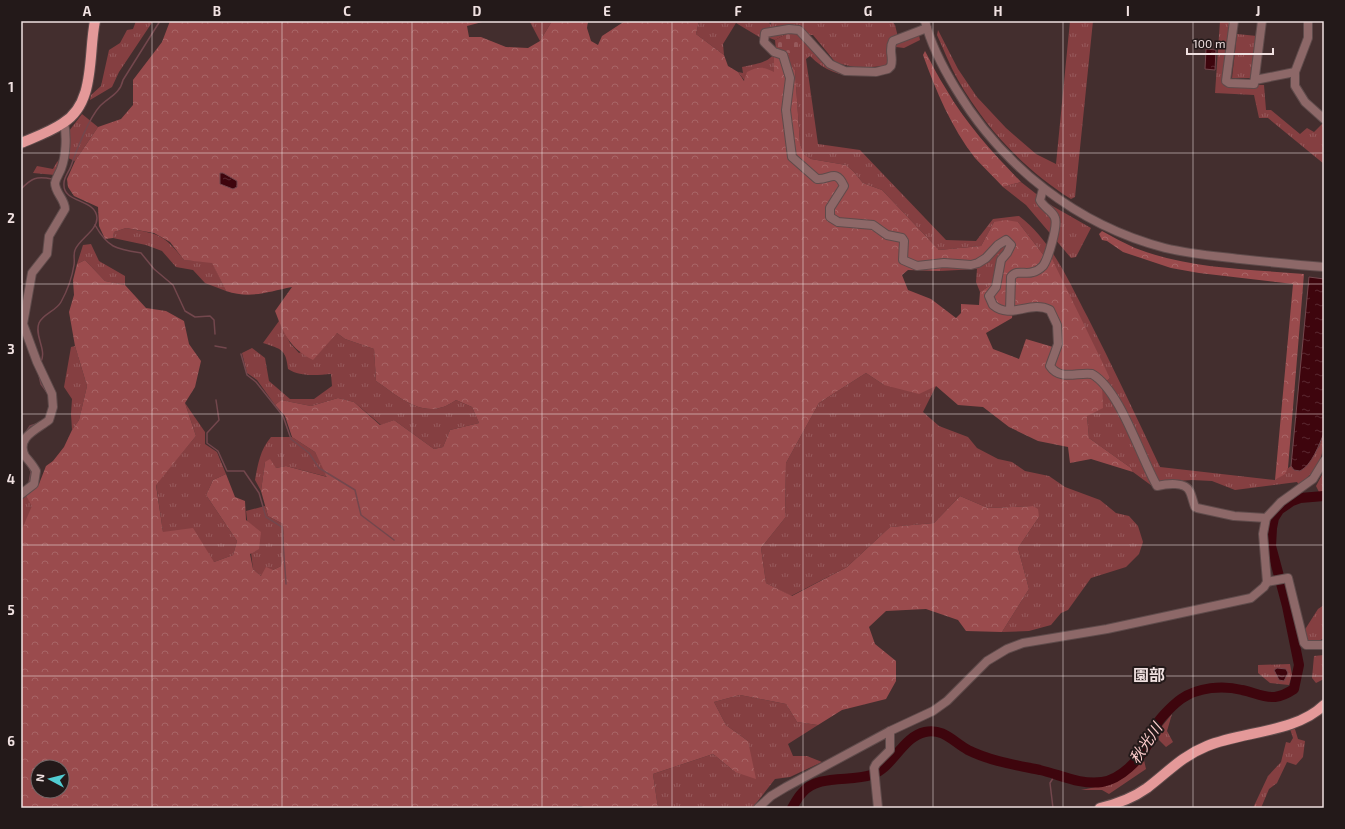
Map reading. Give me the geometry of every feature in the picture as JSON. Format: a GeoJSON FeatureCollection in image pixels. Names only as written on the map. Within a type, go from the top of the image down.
{"type":"FeatureCollection","features":[{"type":"Feature","properties":{"kind":"main road"},"geometry":{"type":"LineString","coordinates":[[21,143],[64,123],[72,116],[86,93],[89,80],[91,39],[95,21]]}},
{"type":"Feature","properties":{"kind":"main road"},"geometry":{"type":"LineString","coordinates":[[1100,808],[1130,798],[1148,787],[1182,759],[1208,746],[1292,723],[1323,708]]}},
{"type":"Feature","properties":{"kind":"street"},"geometry":{"type":"LineString","coordinates":[[1234,21],[1226,81],[1229,83],[1254,84],[1262,21]]}},
{"type":"Feature","properties":{"kind":"street"},"geometry":{"type":"LineString","coordinates":[[1308,21],[1309,30],[1306,48],[1295,72],[1295,86],[1297,92],[1305,102],[1324,119]]}},
{"type":"Feature","properties":{"kind":"street"},"geometry":{"type":"LineString","coordinates":[[1266,518],[1234,516],[1197,508],[1195,507],[1190,492],[1185,487],[1170,484],[1157,486],[1121,411],[1104,383],[1092,374],[1063,374],[1054,371],[1050,366],[1058,344],[1057,325],[1050,310],[1044,307],[1010,310],[1005,312],[999,310],[993,305],[989,296],[998,280],[1001,260],[1010,248],[1010,245],[1006,240],[998,245],[986,258],[978,263],[971,265],[944,263],[917,266],[904,262],[904,241],[902,238],[887,235],[873,226],[838,222],[830,217],[830,208],[844,186],[842,181],[834,175],[817,179],[795,160],[790,152],[791,140],[786,110],[790,78],[789,71],[782,55],[771,50],[764,42],[765,33],[789,29],[799,30],[830,64],[845,71],[876,72],[888,69],[890,66],[892,59],[890,48],[894,41],[926,24],[948,77],[968,108],[1000,148],[1015,164],[1043,189],[1098,223],[1142,241],[1165,248],[1203,255],[1324,267]]}},
{"type":"Feature","properties":{"kind":"street"},"geometry":{"type":"LineString","coordinates":[[1255,80],[1295,72]]}},
{"type":"Feature","properties":{"kind":"street"},"geometry":{"type":"LineString","coordinates":[[21,494],[34,484],[36,471],[24,454],[23,445],[31,430],[49,420],[53,407],[52,394],[46,384],[23,324],[32,273],[47,254],[49,236],[65,209],[63,199],[56,189],[57,177],[64,159],[66,131],[64,123]]}},
{"type":"Feature","properties":{"kind":"street"},"geometry":{"type":"LineString","coordinates":[[1010,310],[1011,277],[1018,272],[1030,274],[1039,271],[1044,265],[1049,252],[1056,219],[1040,200],[1043,189]]}},
{"type":"Feature","properties":{"kind":"street"},"geometry":{"type":"LineString","coordinates":[[1270,582],[1263,534],[1266,518],[1281,502],[1313,478],[1324,461]]}},
{"type":"Feature","properties":{"kind":"street"},"geometry":{"type":"LineString","coordinates":[[758,808],[770,796],[947,702],[979,668],[1007,649],[1023,643],[1107,628],[1251,598],[1270,582],[1288,578],[1304,643],[1306,645],[1324,645]]}},
{"type":"Feature","properties":{"kind":"street"},"geometry":{"type":"LineString","coordinates":[[878,808],[874,768],[890,750],[890,731]]}},
{"type":"Feature","properties":{"kind":"green space"},"geometry":{"type":"Polygon","coordinates":[[[136,21],[153,21],[119,72],[112,87],[90,100],[91,95],[101,86],[109,50],[120,43],[127,30],[133,29],[136,21]]]}},
{"type":"Feature","properties":{"kind":"green space"},"geometry":{"type":"Polygon","coordinates":[[[170,21],[486,21],[467,26],[469,37],[481,37],[506,47],[528,48],[540,41],[552,21],[588,21],[587,28],[591,41],[598,45],[602,36],[625,21],[699,21],[696,34],[724,55],[728,66],[738,72],[744,81],[747,72],[754,69],[764,68],[774,72],[774,54],[782,57],[795,70],[800,144],[804,154],[811,159],[846,165],[863,183],[882,190],[939,250],[981,246],[994,222],[1006,220],[1018,222],[1045,257],[1052,259],[1110,378],[1102,385],[1103,408],[1087,416],[1089,438],[1131,468],[1133,472],[1091,459],[1070,463],[1068,447],[1038,441],[1009,427],[983,407],[958,405],[936,386],[919,394],[884,385],[866,373],[819,403],[786,463],[785,518],[761,548],[766,583],[792,596],[847,567],[890,527],[934,523],[960,496],[988,508],[1033,506],[1038,509],[1039,517],[1018,548],[1029,589],[1002,632],[966,631],[958,620],[926,609],[886,611],[869,627],[875,644],[896,661],[896,681],[886,699],[842,710],[818,725],[797,722],[786,704],[740,695],[714,702],[726,725],[748,741],[756,779],[735,772],[713,754],[653,774],[658,808],[586,808],[581,806],[563,808],[21,808],[21,531],[32,506],[26,496],[39,484],[46,466],[53,461],[64,447],[72,430],[79,420],[87,386],[75,346],[69,312],[74,295],[73,280],[77,264],[85,260],[105,281],[125,285],[146,308],[166,311],[184,321],[189,344],[201,361],[195,387],[185,403],[196,436],[156,485],[163,532],[193,528],[214,562],[233,555],[237,541],[206,495],[213,480],[226,474],[235,497],[245,501],[246,520],[261,532],[259,549],[250,554],[253,569],[261,576],[266,567],[273,570],[281,566],[284,543],[283,524],[268,516],[261,491],[265,462],[270,459],[276,468],[286,466],[327,477],[315,452],[292,437],[285,416],[275,405],[281,400],[311,406],[338,398],[354,402],[380,425],[394,420],[434,449],[443,447],[450,430],[479,423],[472,407],[456,400],[445,406],[434,409],[414,406],[395,395],[376,381],[374,349],[345,339],[337,333],[313,360],[299,351],[293,346],[285,334],[275,311],[292,287],[251,295],[226,291],[212,263],[184,260],[170,242],[154,233],[126,228],[114,232],[113,238],[105,239],[99,226],[98,207],[74,196],[68,187],[67,179],[75,161],[98,127],[121,119],[133,105],[133,80],[162,42],[170,21]],[[1004,236],[996,242],[982,258],[977,260],[966,262],[943,262],[940,271],[908,270],[902,275],[908,290],[931,299],[956,318],[961,313],[961,304],[979,305],[980,292],[1000,279],[1004,259],[1014,250],[1014,242],[1004,236]],[[1044,304],[1013,308],[1012,318],[986,333],[993,349],[1019,359],[1026,339],[1053,347],[1057,329],[1056,318],[1050,308],[1044,304]]]}},
{"type":"Feature","properties":{"kind":"green space"},"geometry":{"type":"Polygon","coordinates":[[[552,21],[540,41],[530,22],[552,21]]]}},
{"type":"Feature","properties":{"kind":"green space"},"geometry":{"type":"Polygon","coordinates":[[[699,21],[769,21],[770,25],[772,21],[892,21],[895,25],[899,41],[919,35],[920,40],[904,48],[888,46],[888,62],[885,66],[859,68],[836,63],[813,35],[800,35],[819,59],[842,73],[864,76],[849,76],[828,70],[810,56],[806,59],[818,144],[860,150],[946,240],[976,241],[993,219],[1019,216],[1031,226],[1050,249],[1066,275],[1106,353],[1160,467],[1275,480],[1291,466],[1294,470],[1319,447],[1324,433],[1323,450],[1319,463],[1311,474],[1299,485],[1297,482],[1235,490],[1212,481],[1192,480],[1163,482],[1152,486],[1133,472],[1131,468],[1089,438],[1087,416],[1102,385],[1110,378],[1045,257],[1018,222],[994,222],[981,246],[939,250],[882,190],[863,183],[846,165],[811,159],[804,154],[800,144],[795,70],[774,55],[774,73],[745,81],[738,72],[743,73],[742,67],[759,63],[770,58],[777,50],[786,34],[775,40],[767,37],[761,38],[736,23],[723,44],[724,55],[696,34],[699,21]]]}},
{"type":"Feature","properties":{"kind":"green space"},"geometry":{"type":"Polygon","coordinates":[[[1070,21],[1093,21],[1075,197],[1071,199],[1037,174],[1007,147],[969,98],[958,80],[937,35],[938,30],[958,69],[977,97],[1006,128],[1036,154],[1056,164],[1070,21]]]}},
{"type":"Feature","properties":{"kind":"green space"},"geometry":{"type":"Polygon","coordinates":[[[1220,21],[1233,21],[1224,84],[1264,85],[1266,110],[1271,110],[1300,134],[1307,128],[1314,132],[1323,123],[1324,164],[1268,118],[1259,118],[1254,95],[1215,93],[1220,21]]]}},
{"type":"Feature","properties":{"kind":"green space"},"geometry":{"type":"Polygon","coordinates":[[[786,34],[799,35],[798,55],[776,50],[775,40],[786,34]]]}},
{"type":"Feature","properties":{"kind":"green space"},"geometry":{"type":"Polygon","coordinates":[[[1237,34],[1257,36],[1253,78],[1232,78],[1237,34]]]}},
{"type":"Feature","properties":{"kind":"green space"},"geometry":{"type":"Polygon","coordinates":[[[925,51],[940,80],[962,114],[1021,182],[1003,187],[975,158],[966,146],[951,121],[933,82],[923,55],[925,51]]]}},
{"type":"Feature","properties":{"kind":"green space"},"geometry":{"type":"Polygon","coordinates":[[[82,114],[98,127],[75,161],[68,158],[69,131],[82,114]]]}},
{"type":"Feature","properties":{"kind":"green space"},"geometry":{"type":"Polygon","coordinates":[[[60,159],[55,175],[33,173],[37,166],[53,169],[60,159]]]}},
{"type":"Feature","properties":{"kind":"green space"},"geometry":{"type":"Polygon","coordinates":[[[1021,182],[1049,204],[1091,228],[1076,257],[1071,258],[1026,205],[1003,187],[1021,182]]]}},
{"type":"Feature","properties":{"kind":"green space"},"geometry":{"type":"Polygon","coordinates":[[[126,228],[159,236],[171,244],[184,260],[212,262],[226,291],[205,283],[193,270],[176,267],[162,251],[146,245],[113,238],[114,232],[126,228]]]}},
{"type":"Feature","properties":{"kind":"green space"},"geometry":{"type":"Polygon","coordinates":[[[1102,231],[1135,248],[1176,260],[1218,267],[1304,274],[1288,468],[1285,474],[1275,480],[1293,284],[1199,273],[1171,268],[1123,252],[1107,241],[1102,240],[1099,234],[1102,231]]]}},
{"type":"Feature","properties":{"kind":"green space"},"geometry":{"type":"Polygon","coordinates":[[[1004,236],[1014,242],[1014,250],[1004,259],[1000,279],[980,292],[976,282],[977,269],[940,271],[943,262],[985,257],[998,239],[1004,236]]]}},
{"type":"Feature","properties":{"kind":"green space"},"geometry":{"type":"Polygon","coordinates":[[[91,244],[99,261],[125,276],[125,285],[105,281],[85,260],[77,264],[83,245],[91,244]]]}},
{"type":"Feature","properties":{"kind":"green space"},"geometry":{"type":"Polygon","coordinates":[[[279,321],[290,343],[299,353],[337,333],[345,339],[374,349],[376,381],[395,395],[414,406],[434,409],[445,406],[456,400],[472,407],[479,423],[450,430],[443,447],[434,449],[394,420],[381,425],[354,402],[338,398],[311,406],[281,400],[275,405],[257,380],[247,373],[242,353],[252,348],[265,358],[269,381],[290,399],[314,399],[332,386],[331,374],[309,375],[293,372],[288,369],[286,357],[282,351],[263,343],[279,321]]]}},
{"type":"Feature","properties":{"kind":"green space"},"geometry":{"type":"Polygon","coordinates":[[[75,346],[87,386],[79,420],[72,430],[72,399],[64,387],[71,347],[75,346]]]}},
{"type":"Feature","properties":{"kind":"green space"},"geometry":{"type":"Polygon","coordinates":[[[866,373],[884,385],[936,386],[923,412],[939,426],[968,437],[977,448],[998,459],[1012,462],[1025,471],[1049,476],[1065,487],[1100,500],[1116,513],[1129,516],[1138,526],[1143,542],[1139,554],[1126,567],[1091,578],[1068,610],[1061,613],[1051,625],[1029,631],[1002,632],[1029,589],[1018,548],[1039,517],[1033,506],[988,508],[960,496],[934,523],[890,527],[847,567],[791,596],[766,583],[761,548],[785,518],[786,463],[819,403],[866,373]]]}},
{"type":"Feature","properties":{"kind":"green space"},"geometry":{"type":"Polygon","coordinates":[[[185,403],[205,432],[205,444],[217,452],[226,474],[213,480],[206,495],[237,541],[233,555],[214,562],[163,532],[156,484],[196,436],[185,403]]]}},
{"type":"Feature","properties":{"kind":"green space"},"geometry":{"type":"Polygon","coordinates":[[[271,437],[292,437],[315,452],[328,477],[286,466],[276,468],[265,462],[261,491],[255,480],[258,463],[267,442],[271,437]]]}},
{"type":"Feature","properties":{"kind":"green space"},"geometry":{"type":"Polygon","coordinates":[[[1324,471],[1324,491],[1319,492],[1316,486],[1324,471]]]}},
{"type":"Feature","properties":{"kind":"green space"},"geometry":{"type":"Polygon","coordinates":[[[26,496],[33,506],[21,531],[21,500],[26,496]]]}},
{"type":"Feature","properties":{"kind":"green space"},"geometry":{"type":"Polygon","coordinates":[[[265,506],[268,516],[283,524],[284,543],[281,566],[261,576],[253,569],[246,511],[265,506]]]}},
{"type":"Feature","properties":{"kind":"green space"},"geometry":{"type":"Polygon","coordinates":[[[1324,605],[1324,638],[1317,642],[1307,642],[1304,631],[1318,609],[1324,605]]]}},
{"type":"Feature","properties":{"kind":"green space"},"geometry":{"type":"Polygon","coordinates":[[[1324,655],[1324,679],[1316,683],[1312,678],[1314,656],[1324,655]]]}},
{"type":"Feature","properties":{"kind":"green space"},"geometry":{"type":"Polygon","coordinates":[[[1290,664],[1292,675],[1289,685],[1270,683],[1258,673],[1258,665],[1290,664]]]}},
{"type":"Feature","properties":{"kind":"green space"},"geometry":{"type":"Polygon","coordinates":[[[740,695],[786,704],[797,722],[818,725],[788,744],[793,756],[807,756],[822,762],[790,777],[775,779],[754,806],[750,808],[658,808],[653,774],[713,754],[735,772],[748,741],[726,725],[714,702],[740,695]]]}},
{"type":"Feature","properties":{"kind":"green space"},"geometry":{"type":"Polygon","coordinates":[[[1172,714],[1167,731],[1173,742],[1166,747],[1159,740],[1158,731],[1172,714]]]}},
{"type":"Feature","properties":{"kind":"green space"},"geometry":{"type":"Polygon","coordinates":[[[1294,726],[1298,739],[1305,741],[1303,757],[1296,765],[1287,762],[1277,783],[1269,789],[1261,808],[1253,808],[1268,776],[1281,762],[1286,742],[1290,743],[1293,738],[1290,729],[1294,726]]]}},
{"type":"Feature","properties":{"kind":"green space"},"geometry":{"type":"Polygon","coordinates":[[[1144,760],[1146,769],[1109,794],[1102,790],[1081,790],[1115,781],[1144,760]]]}},
{"type":"Feature","properties":{"kind":"water"},"geometry":{"type":"Polygon","coordinates":[[[1206,49],[1216,50],[1215,70],[1205,69],[1206,49]]]}},
{"type":"Feature","properties":{"kind":"water"},"geometry":{"type":"Polygon","coordinates":[[[220,173],[223,173],[237,181],[237,187],[233,189],[220,184],[220,173]]]}},
{"type":"Feature","properties":{"kind":"water"},"geometry":{"type":"Polygon","coordinates":[[[1309,277],[1324,279],[1324,433],[1312,460],[1300,471],[1294,470],[1291,466],[1309,277]]]}},
{"type":"Feature","properties":{"kind":"water"},"geometry":{"type":"Polygon","coordinates":[[[1277,668],[1286,669],[1288,673],[1284,681],[1279,680],[1274,670],[1277,668]]]}},
{"type":"Feature","properties":{"kind":"waterway"},"geometry":{"type":"LineString","coordinates":[[41,362],[43,352],[38,333],[39,323],[43,317],[56,308],[61,302],[72,275],[75,250],[80,242],[94,227],[97,218],[91,207],[68,195],[65,190],[65,179],[83,135],[96,111],[114,95],[122,85],[123,80],[160,21]]}},
{"type":"Feature","properties":{"kind":"waterway"},"geometry":{"type":"LineString","coordinates":[[21,189],[31,180],[38,178],[52,179]]}},
{"type":"Feature","properties":{"kind":"waterway"},"geometry":{"type":"LineString","coordinates":[[95,225],[104,239],[109,243],[125,250],[141,253],[154,269],[173,285],[185,311],[195,317],[210,316],[214,320],[215,334]]}},
{"type":"Feature","properties":{"kind":"waterway"},"geometry":{"type":"LineString","coordinates":[[215,346],[226,348]]}},
{"type":"Feature","properties":{"kind":"waterway"},"geometry":{"type":"LineString","coordinates":[[241,354],[247,375],[256,382],[283,416],[291,439],[309,453],[319,468],[355,490],[361,515],[394,540]]}},
{"type":"Feature","properties":{"kind":"waterway"},"geometry":{"type":"LineString","coordinates":[[38,371],[41,384],[46,391]]}},
{"type":"Feature","properties":{"kind":"waterway"},"geometry":{"type":"LineString","coordinates":[[216,400],[219,420],[207,433],[207,443],[218,451],[227,471],[244,471],[259,493],[266,517],[282,527],[286,584]]}},
{"type":"Feature","properties":{"kind":"waterway"},"geometry":{"type":"LineString","coordinates":[[24,435],[30,426],[39,423]]}},
{"type":"Feature","properties":{"kind":"waterway"},"geometry":{"type":"LineString","coordinates":[[29,467],[31,472],[29,483]]}},
{"type":"Feature","properties":{"kind":"waterway","name":"秋光川"},"geometry":{"type":"LineString","coordinates":[[792,808],[799,796],[808,787],[825,781],[871,775],[879,771],[892,760],[910,740],[917,735],[932,731],[948,736],[968,750],[994,760],[1040,770],[1078,781],[1094,783],[1102,782],[1116,777],[1129,768],[1148,744],[1160,719],[1175,704],[1188,695],[1219,687],[1235,688],[1271,697],[1280,696],[1289,692],[1294,689],[1299,665],[1287,606],[1271,546],[1272,528],[1274,518],[1279,510],[1292,501],[1300,498],[1324,496]]}},
{"type":"Feature","properties":{"kind":"waterway"},"geometry":{"type":"LineString","coordinates":[[1053,808],[1050,783],[1055,775]]}},
{"type":"Feature","properties":{"kind":"district","name":"園部"},"geometry":{"type":"Point","coordinates":[1149,674]}}]}
